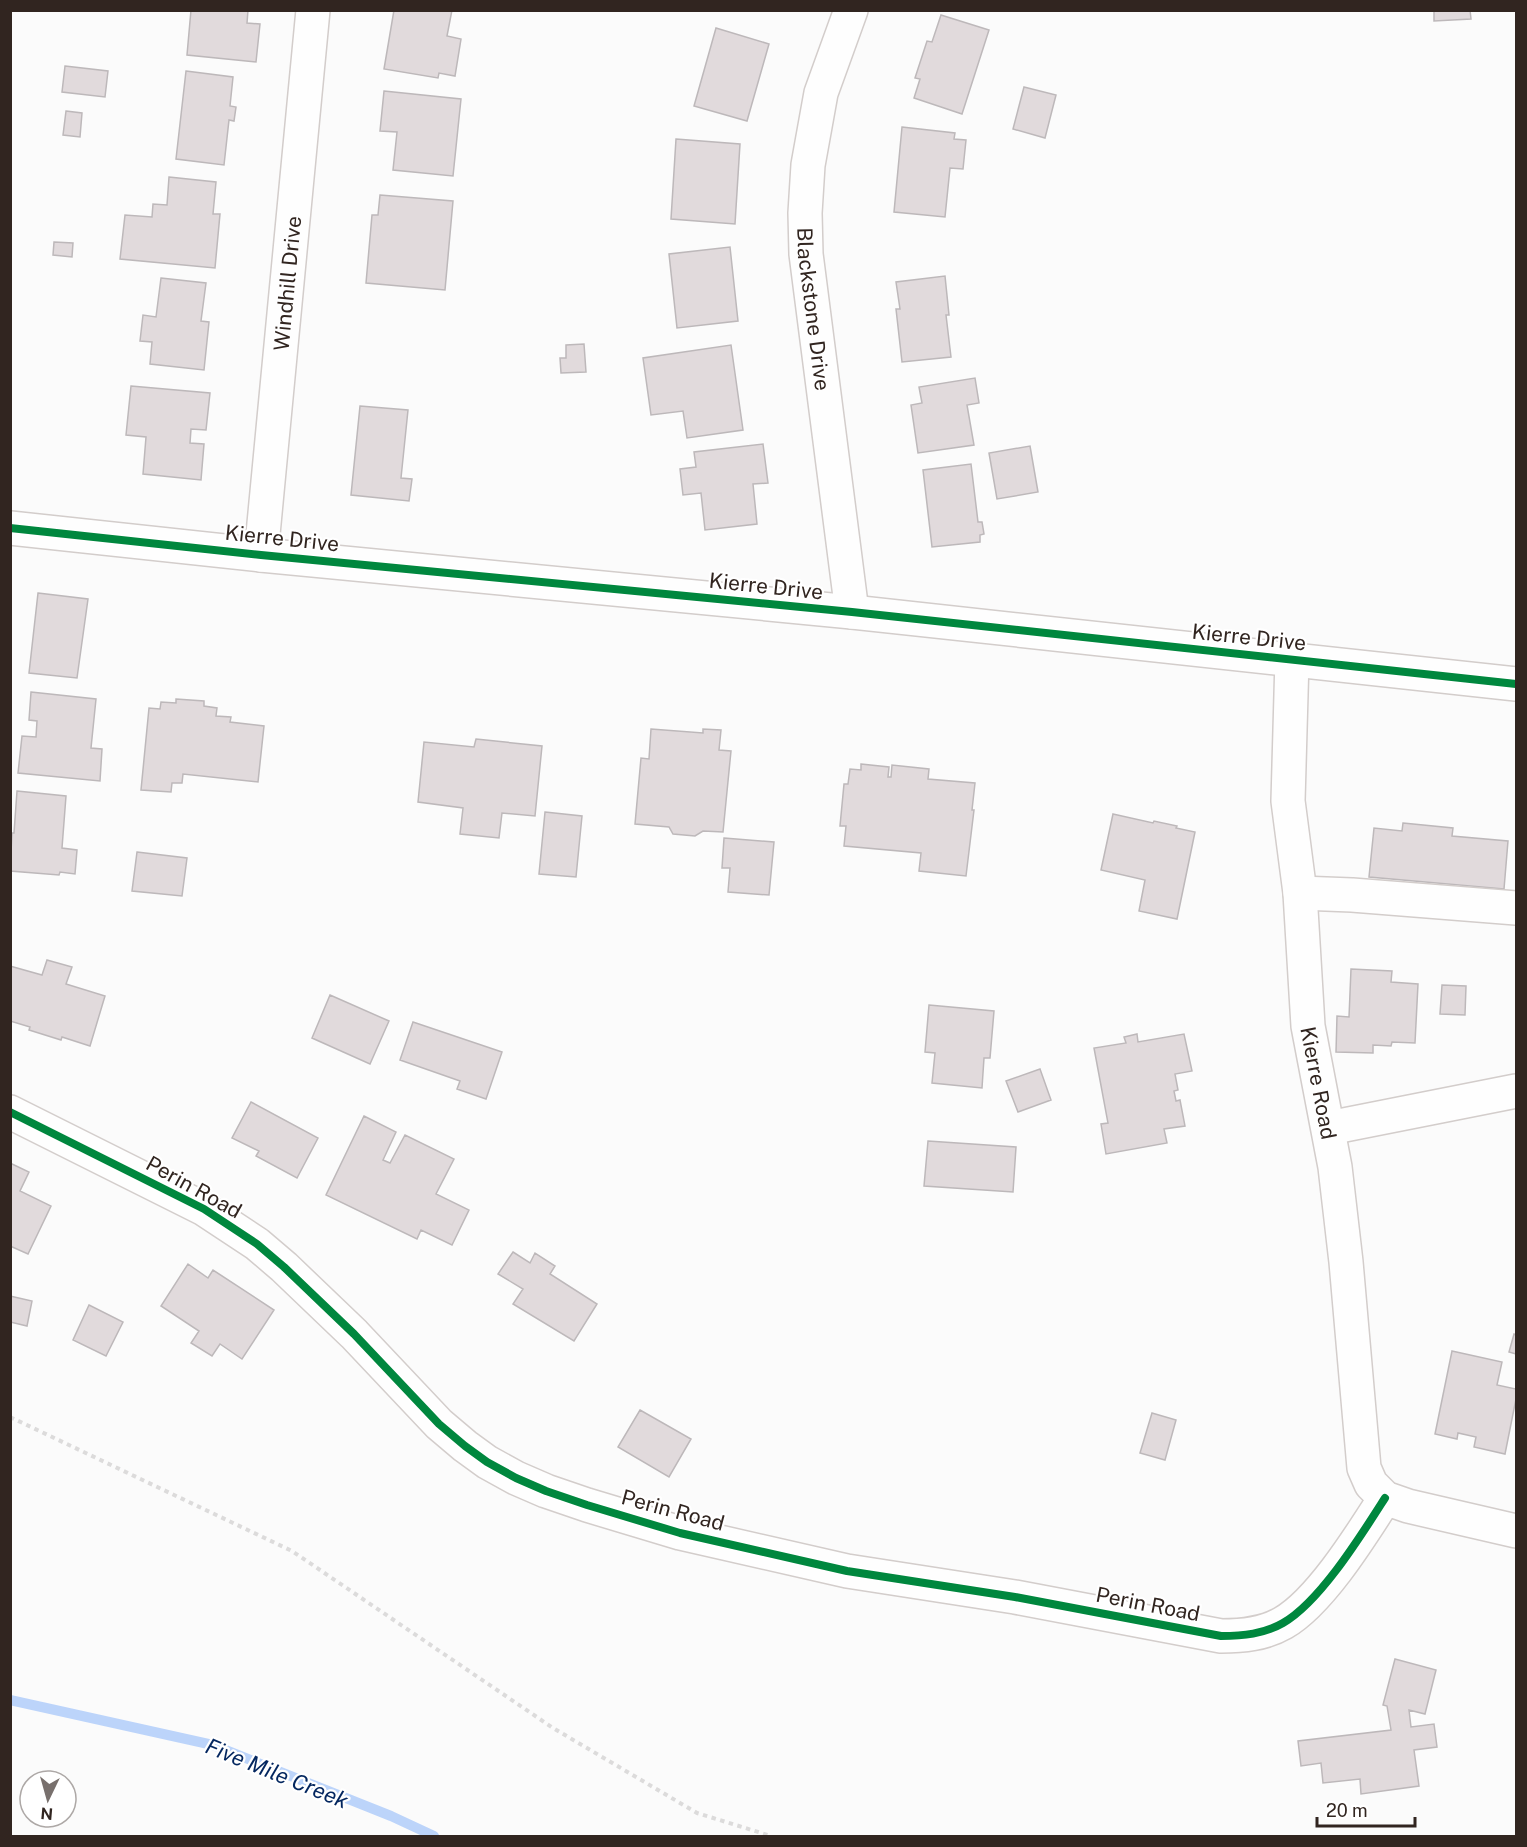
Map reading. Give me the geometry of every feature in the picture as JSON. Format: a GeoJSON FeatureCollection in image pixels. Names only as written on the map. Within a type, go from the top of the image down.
{"type":"FeatureCollection","features":[{"type":"Feature","properties":{"kind":"street","name":"Windhill Drive"},"geometry":{"type":"LineString","coordinates":[[261,555],[314,10]]}},
{"type":"Feature","properties":{"kind":"street","name":"Blackstone Drive"},"geometry":{"type":"LineString","coordinates":[[851,10],[821,93],[808,165],[805,213],[806,254],[852,612]]}},
{"type":"Feature","properties":{"kind":"street","name":"Kierre Drive"},"geometry":{"type":"LineString","coordinates":[[10,528],[261,555],[852,612],[1516,684]]}},
{"type":"Feature","properties":{"kind":"street","name":"Kierre Road"},"geometry":{"type":"LineString","coordinates":[[1292,659],[1288,801],[1300,893],[1308,1026],[1335,1167],[1346,1262],[1364,1468],[1371,1484],[1385,1498]]}},
{"type":"Feature","properties":{"kind":"street"},"geometry":{"type":"LineString","coordinates":[[1300,893],[1516,908]]}},
{"type":"Feature","properties":{"kind":"street"},"geometry":{"type":"LineString","coordinates":[[1329,1128],[1516,1091]]}},
{"type":"Feature","properties":{"kind":"street","name":"Perin Road"},"geometry":{"type":"LineString","coordinates":[[10,1112],[204,1209],[257,1244],[354,1334],[439,1424],[487,1462],[546,1491],[680,1533],[847,1570],[1015,1597],[1221,1636],[1242,1636],[1264,1632],[1298,1614],[1320,1590],[1359,1539],[1385,1498]]}},
{"type":"Feature","properties":{"kind":"street"},"geometry":{"type":"LineString","coordinates":[[1385,1498],[1408,1506],[1516,1531]]}},
{"type":"Feature","properties":{"kind":"path"},"geometry":{"type":"LineString","coordinates":[[10,1417],[292,1551],[553,1728],[697,1813],[771,1836]]}},
{"type":"Feature","properties":{"kind":"building"},"geometry":{"type":"Polygon","coordinates":[[[191,10],[248,10],[247,23],[260,24],[256,62],[187,55],[191,10]]]}},
{"type":"Feature","properties":{"kind":"building"},"geometry":{"type":"Polygon","coordinates":[[[394,10],[452,10],[447,36],[461,39],[455,76],[439,73],[438,78],[384,69],[394,10]]]}},
{"type":"Feature","properties":{"kind":"building"},"geometry":{"type":"Polygon","coordinates":[[[1434,10],[1470,10],[1471,19],[1434,21],[1434,10]]]}},
{"type":"Feature","properties":{"kind":"building"},"geometry":{"type":"Polygon","coordinates":[[[941,15],[989,30],[962,114],[914,98],[920,79],[915,78],[927,41],[932,42],[941,15]]]}},
{"type":"Feature","properties":{"kind":"building"},"geometry":{"type":"Polygon","coordinates":[[[716,28],[769,44],[747,121],[694,106],[716,28]]]}},
{"type":"Feature","properties":{"kind":"building"},"geometry":{"type":"Polygon","coordinates":[[[65,66],[108,71],[105,97],[62,92],[65,66]]]}},
{"type":"Feature","properties":{"kind":"building"},"geometry":{"type":"Polygon","coordinates":[[[186,71],[233,77],[230,106],[236,107],[234,121],[229,120],[224,165],[176,159],[186,71]]]}},
{"type":"Feature","properties":{"kind":"building"},"geometry":{"type":"Polygon","coordinates":[[[1024,87],[1056,95],[1045,138],[1013,129],[1024,87]]]}},
{"type":"Feature","properties":{"kind":"building"},"geometry":{"type":"Polygon","coordinates":[[[384,91],[461,99],[453,176],[393,170],[397,132],[380,131],[384,91]]]}},
{"type":"Feature","properties":{"kind":"building"},"geometry":{"type":"Polygon","coordinates":[[[66,111],[82,113],[80,137],[63,135],[66,111]]]}},
{"type":"Feature","properties":{"kind":"building"},"geometry":{"type":"Polygon","coordinates":[[[902,127],[955,133],[954,139],[966,140],[963,169],[950,168],[945,217],[894,212],[902,127]]]}},
{"type":"Feature","properties":{"kind":"building"},"geometry":{"type":"Polygon","coordinates":[[[676,139],[740,144],[735,224],[671,219],[676,139]]]}},
{"type":"Feature","properties":{"kind":"building"},"geometry":{"type":"Polygon","coordinates":[[[169,177],[216,182],[213,214],[220,214],[215,268],[120,259],[125,215],[152,217],[153,204],[167,205],[169,177]]]}},
{"type":"Feature","properties":{"kind":"building"},"geometry":{"type":"Polygon","coordinates":[[[380,195],[453,201],[445,290],[366,283],[372,215],[378,215],[380,195]]]}},
{"type":"Feature","properties":{"kind":"building"},"geometry":{"type":"Polygon","coordinates":[[[54,242],[73,243],[72,257],[53,255],[54,242]]]}},
{"type":"Feature","properties":{"kind":"building"},"geometry":{"type":"Polygon","coordinates":[[[730,247],[738,321],[677,328],[669,254],[730,247]]]}},
{"type":"Feature","properties":{"kind":"building"},"geometry":{"type":"Polygon","coordinates":[[[945,276],[949,315],[946,315],[951,357],[902,362],[896,309],[900,309],[896,282],[945,276]]]}},
{"type":"Feature","properties":{"kind":"building"},"geometry":{"type":"Polygon","coordinates":[[[161,278],[206,283],[201,321],[209,322],[204,370],[150,364],[152,342],[140,341],[143,315],[156,317],[161,278]]]}},
{"type":"Feature","properties":{"kind":"building"},"geometry":{"type":"Polygon","coordinates":[[[584,344],[586,372],[561,373],[560,358],[566,358],[566,345],[584,344]]]}},
{"type":"Feature","properties":{"kind":"building"},"geometry":{"type":"Polygon","coordinates":[[[731,345],[743,430],[687,438],[683,411],[651,415],[643,358],[731,345]]]}},
{"type":"Feature","properties":{"kind":"building"},"geometry":{"type":"Polygon","coordinates":[[[975,378],[979,403],[967,405],[974,445],[918,453],[911,405],[922,403],[919,387],[975,378]]]}},
{"type":"Feature","properties":{"kind":"building"},"geometry":{"type":"Polygon","coordinates":[[[131,386],[210,393],[206,430],[191,429],[190,443],[204,444],[201,480],[143,474],[146,437],[126,435],[131,386]]]}},
{"type":"Feature","properties":{"kind":"building"},"geometry":{"type":"Polygon","coordinates":[[[360,406],[408,410],[401,478],[412,479],[409,501],[351,495],[360,406]]]}},
{"type":"Feature","properties":{"kind":"building"},"geometry":{"type":"Polygon","coordinates":[[[763,444],[768,483],[753,484],[757,524],[705,530],[701,493],[683,495],[680,469],[696,467],[694,452],[763,444]]]}},
{"type":"Feature","properties":{"kind":"building"},"geometry":{"type":"Polygon","coordinates":[[[1030,446],[1038,492],[997,499],[989,453],[1030,446]]]}},
{"type":"Feature","properties":{"kind":"building"},"geometry":{"type":"Polygon","coordinates":[[[971,464],[978,522],[982,522],[984,534],[980,535],[980,542],[932,547],[923,470],[971,464]]]}},
{"type":"Feature","properties":{"kind":"building"},"geometry":{"type":"Polygon","coordinates":[[[38,593],[88,599],[77,678],[29,673],[38,593]]]}},
{"type":"Feature","properties":{"kind":"building"},"geometry":{"type":"Polygon","coordinates":[[[31,692],[96,699],[91,748],[102,749],[100,781],[18,773],[22,736],[36,737],[37,721],[29,720],[31,692]]]}},
{"type":"Feature","properties":{"kind":"building"},"geometry":{"type":"Polygon","coordinates":[[[176,699],[204,701],[204,706],[217,708],[216,716],[231,717],[230,722],[264,726],[258,782],[183,774],[182,783],[172,783],[171,792],[141,790],[149,708],[160,709],[161,702],[176,703],[176,699]]]}},
{"type":"Feature","properties":{"kind":"building"},"geometry":{"type":"Polygon","coordinates":[[[651,729],[703,733],[703,729],[721,730],[719,750],[731,751],[723,832],[703,831],[695,836],[673,834],[669,827],[635,824],[641,758],[649,759],[651,729]]]}},
{"type":"Feature","properties":{"kind":"building"},"geometry":{"type":"Polygon","coordinates":[[[476,739],[542,746],[535,816],[502,813],[499,838],[460,834],[463,808],[418,802],[424,742],[474,747],[476,739]]]}},
{"type":"Feature","properties":{"kind":"building"},"geometry":{"type":"Polygon","coordinates":[[[861,764],[889,767],[888,777],[891,777],[892,765],[929,769],[928,779],[975,783],[966,876],[919,871],[921,853],[844,846],[846,826],[840,826],[844,784],[848,784],[850,769],[861,770],[861,764]]]}},
{"type":"Feature","properties":{"kind":"building"},"geometry":{"type":"Polygon","coordinates":[[[17,791],[66,796],[62,848],[77,850],[75,874],[10,871],[17,791]]]}},
{"type":"Feature","properties":{"kind":"building"},"geometry":{"type":"Polygon","coordinates":[[[545,812],[582,816],[576,877],[539,874],[545,812]]]}},
{"type":"Feature","properties":{"kind":"building"},"geometry":{"type":"Polygon","coordinates":[[[1113,814],[1177,826],[1176,828],[1195,832],[1177,919],[1139,911],[1145,880],[1101,870],[1113,814]]]}},
{"type":"Feature","properties":{"kind":"building"},"geometry":{"type":"Polygon","coordinates":[[[1403,823],[1453,828],[1452,836],[1508,841],[1504,889],[1369,877],[1374,828],[1402,831],[1403,823]]]}},
{"type":"Feature","properties":{"kind":"building"},"geometry":{"type":"Polygon","coordinates":[[[724,838],[774,842],[769,895],[728,892],[730,868],[722,868],[724,838]]]}},
{"type":"Feature","properties":{"kind":"building"},"geometry":{"type":"Polygon","coordinates":[[[137,852],[187,858],[182,896],[132,891],[137,852]]]}},
{"type":"Feature","properties":{"kind":"building"},"geometry":{"type":"Polygon","coordinates":[[[47,960],[72,967],[66,984],[105,996],[90,1046],[29,1030],[30,1027],[10,1021],[10,966],[42,975],[47,960]]]}},
{"type":"Feature","properties":{"kind":"building"},"geometry":{"type":"Polygon","coordinates":[[[1351,969],[1392,971],[1391,982],[1418,984],[1415,1043],[1392,1042],[1391,1046],[1373,1045],[1373,1053],[1336,1052],[1337,1016],[1349,1017],[1351,969]]]}},
{"type":"Feature","properties":{"kind":"building"},"geometry":{"type":"Polygon","coordinates":[[[1442,985],[1466,986],[1465,1015],[1440,1014],[1442,985]]]}},
{"type":"Feature","properties":{"kind":"building"},"geometry":{"type":"Polygon","coordinates":[[[330,995],[389,1021],[370,1064],[312,1038],[330,995]]]}},
{"type":"Feature","properties":{"kind":"building"},"geometry":{"type":"Polygon","coordinates":[[[929,1005],[994,1011],[990,1058],[984,1058],[982,1088],[932,1083],[935,1053],[925,1052],[929,1005]]]}},
{"type":"Feature","properties":{"kind":"building"},"geometry":{"type":"Polygon","coordinates":[[[413,1022],[502,1052],[486,1099],[457,1089],[460,1081],[400,1060],[413,1022]]]}},
{"type":"Feature","properties":{"kind":"building"},"geometry":{"type":"Polygon","coordinates":[[[1137,1034],[1138,1042],[1184,1034],[1192,1071],[1175,1074],[1178,1090],[1174,1091],[1176,1101],[1180,1100],[1185,1126],[1164,1129],[1167,1143],[1106,1154],[1101,1124],[1108,1123],[1094,1048],[1126,1043],[1124,1037],[1137,1034]]]}},
{"type":"Feature","properties":{"kind":"building"},"geometry":{"type":"Polygon","coordinates":[[[1040,1069],[1051,1100],[1018,1112],[1006,1081],[1040,1069]]]}},
{"type":"Feature","properties":{"kind":"building"},"geometry":{"type":"Polygon","coordinates":[[[251,1102],[318,1138],[297,1178],[256,1156],[259,1151],[232,1138],[251,1102]]]}},
{"type":"Feature","properties":{"kind":"building"},"geometry":{"type":"Polygon","coordinates":[[[364,1116],[396,1132],[383,1160],[390,1163],[405,1135],[454,1159],[436,1194],[469,1210],[452,1245],[421,1230],[417,1239],[326,1195],[364,1116]]]}},
{"type":"Feature","properties":{"kind":"building"},"geometry":{"type":"Polygon","coordinates":[[[928,1141],[1016,1147],[1013,1192],[924,1186],[928,1141]]]}},
{"type":"Feature","properties":{"kind":"building"},"geometry":{"type":"Polygon","coordinates":[[[10,1163],[29,1172],[20,1191],[51,1206],[28,1254],[10,1246],[10,1163]]]}},
{"type":"Feature","properties":{"kind":"building"},"geometry":{"type":"Polygon","coordinates":[[[513,1252],[530,1263],[535,1253],[555,1266],[550,1274],[597,1304],[574,1341],[513,1304],[523,1289],[498,1274],[513,1252]]]}},
{"type":"Feature","properties":{"kind":"building"},"geometry":{"type":"Polygon","coordinates":[[[188,1264],[208,1278],[213,1270],[274,1310],[242,1359],[220,1344],[212,1356],[191,1343],[199,1331],[161,1306],[188,1264]]]}},
{"type":"Feature","properties":{"kind":"building"},"geometry":{"type":"Polygon","coordinates":[[[10,1296],[32,1301],[27,1326],[10,1322],[10,1296]]]}},
{"type":"Feature","properties":{"kind":"building"},"geometry":{"type":"Polygon","coordinates":[[[89,1305],[123,1322],[106,1356],[73,1340],[89,1305]]]}},
{"type":"Feature","properties":{"kind":"building"},"geometry":{"type":"Polygon","coordinates":[[[1514,1334],[1516,1335],[1516,1354],[1509,1352],[1514,1334]]]}},
{"type":"Feature","properties":{"kind":"building"},"geometry":{"type":"Polygon","coordinates":[[[1452,1351],[1502,1362],[1497,1385],[1516,1389],[1505,1454],[1474,1447],[1476,1437],[1458,1433],[1457,1439],[1435,1434],[1452,1351]]]}},
{"type":"Feature","properties":{"kind":"building"},"geometry":{"type":"Polygon","coordinates":[[[640,1410],[691,1439],[669,1477],[618,1447],[640,1410]]]}},
{"type":"Feature","properties":{"kind":"building"},"geometry":{"type":"Polygon","coordinates":[[[1152,1413],[1176,1420],[1165,1460],[1140,1453],[1152,1413]]]}},
{"type":"Feature","properties":{"kind":"building"},"geometry":{"type":"Polygon","coordinates":[[[1395,1659],[1436,1670],[1425,1714],[1409,1710],[1411,1727],[1434,1724],[1437,1747],[1414,1750],[1419,1786],[1361,1794],[1360,1779],[1323,1783],[1321,1763],[1301,1766],[1298,1741],[1391,1730],[1387,1706],[1383,1705],[1395,1659]]]}},
{"type":"Feature","properties":{"kind":"waterway","name":"Five Mile Creek"},"geometry":{"type":"LineString","coordinates":[[10,1700],[213,1745],[391,1816],[434,1836]]}},
{"type":"Feature","properties":{"kind":"cycle path"},"geometry":{"type":"LineString","coordinates":[[10,528],[261,555],[852,612],[1516,684]]}},
{"type":"Feature","properties":{"kind":"cycle path"},"geometry":{"type":"LineString","coordinates":[[10,1112],[204,1209],[257,1244],[354,1334],[439,1424],[487,1462],[546,1491],[680,1533],[847,1571],[1015,1597],[1221,1636],[1237,1636],[1268,1630],[1283,1623],[1311,1600],[1339,1566],[1385,1498]]}}]}
